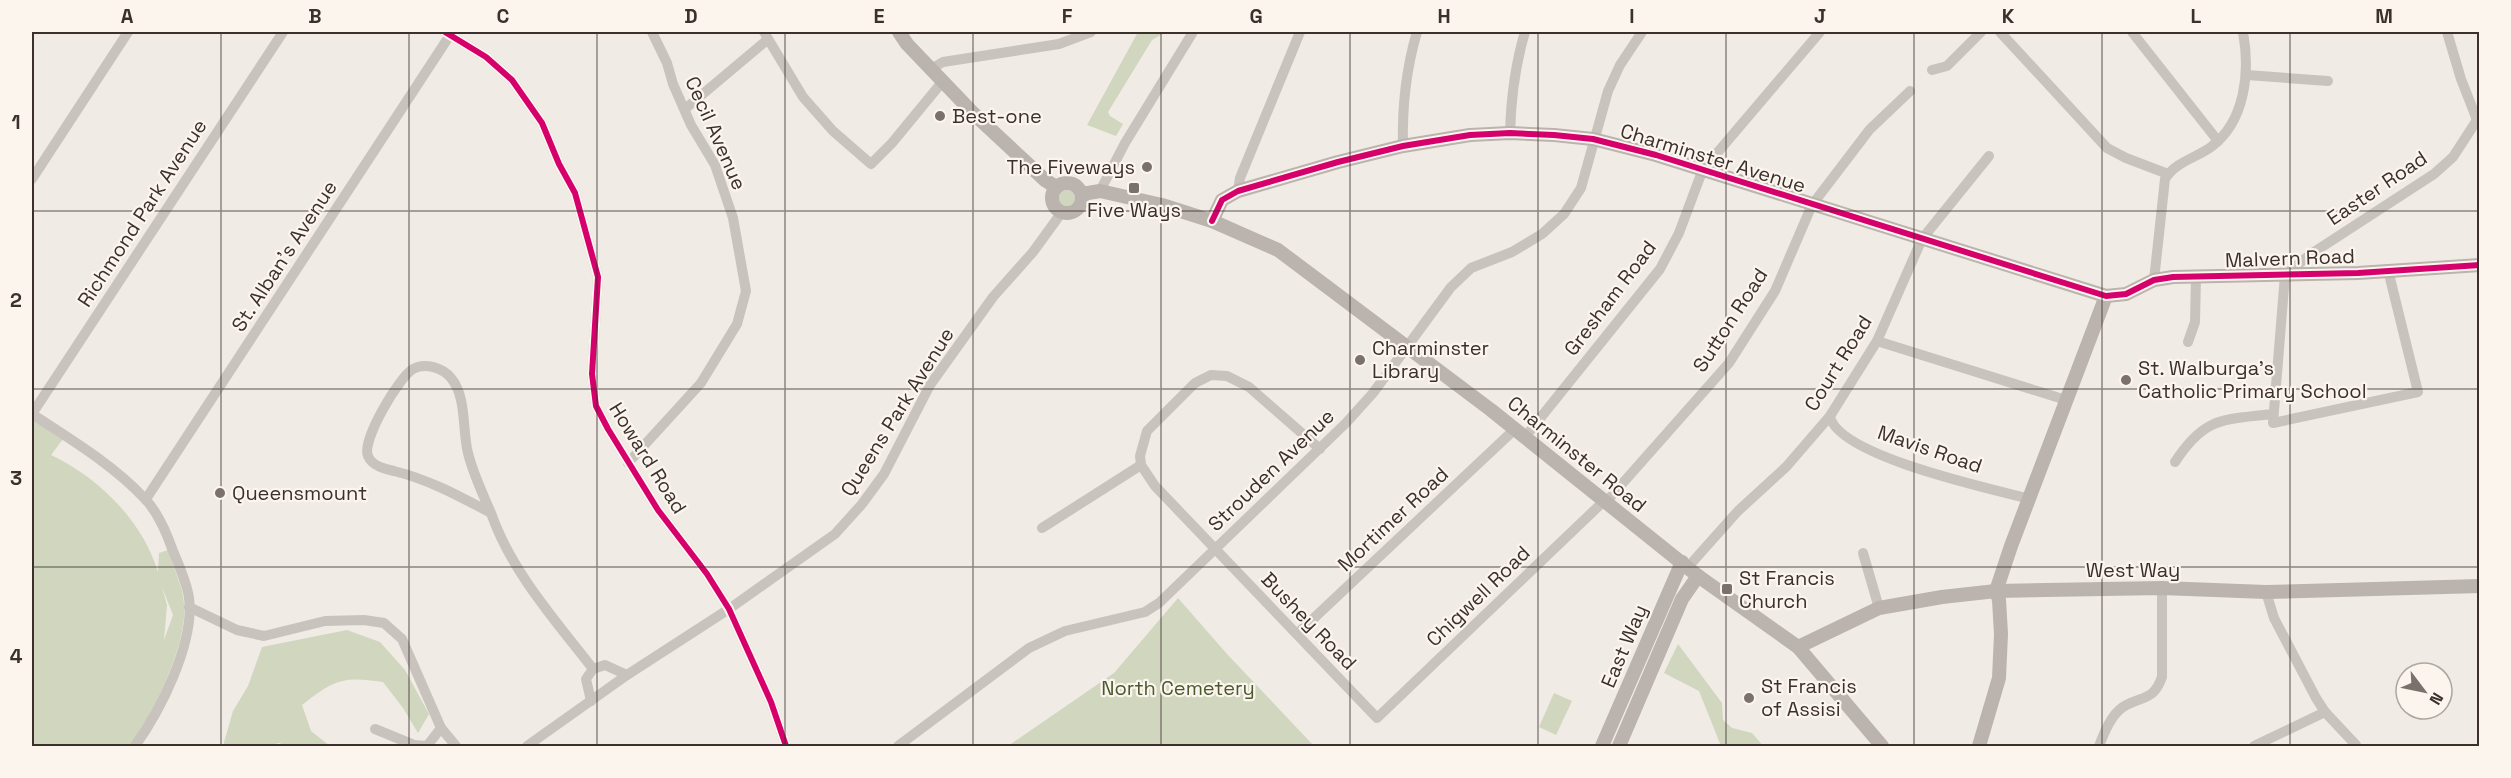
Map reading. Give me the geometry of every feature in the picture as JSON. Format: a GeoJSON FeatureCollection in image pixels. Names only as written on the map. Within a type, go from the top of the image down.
{"type":"FeatureCollection","features":[{"type":"Feature","properties":{"kind":"street"},"geometry":{"type":"LineString","coordinates":[[32,179],[128,32]]}},
{"type":"Feature","properties":{"kind":"street","name":"Richmond Park Avenue"},"geometry":{"type":"LineString","coordinates":[[32,414],[283,32]]}},
{"type":"Feature","properties":{"kind":"street","name":"Cecil Avenue"},"geometry":{"type":"LineString","coordinates":[[628,463],[701,383],[736,324],[746,291],[733,218],[715,165],[684,109],[667,63],[652,32]]}},
{"type":"Feature","properties":{"kind":"street"},"geometry":{"type":"LineString","coordinates":[[899,32],[907,44],[943,81],[1045,180],[1056,187]]}},
{"type":"Feature","properties":{"kind":"street"},"geometry":{"type":"LineString","coordinates":[[931,69],[944,62],[1059,44],[1091,32]]}},
{"type":"Feature","properties":{"kind":"street"},"geometry":{"type":"LineString","coordinates":[[1100,191],[1125,143],[1193,32]]}},
{"type":"Feature","properties":{"kind":"street"},"geometry":{"type":"LineString","coordinates":[[1238,191],[1240,178],[1299,32]]}},
{"type":"Feature","properties":{"kind":"street"},"geometry":{"type":"LineString","coordinates":[[1402,146],[1402,119],[1408,61],[1416,32]]}},
{"type":"Feature","properties":{"kind":"street"},"geometry":{"type":"LineString","coordinates":[[1510,133],[1516,63],[1525,32]]}},
{"type":"Feature","properties":{"kind":"street","name":"Strouden Avenue"},"geometry":{"type":"LineString","coordinates":[[898,747],[1029,648],[1065,632],[1145,612],[1159,603],[1215,550],[1320,449],[1373,393],[1451,287],[1472,268],[1512,252],[1542,234],[1564,214],[1581,188],[1608,91],[1620,65],[1642,32]]}},
{"type":"Feature","properties":{"kind":"street","name":"Gresham Road"},"geometry":{"type":"LineString","coordinates":[[1520,433],[1660,269],[1712,159],[1820,32]]}},
{"type":"Feature","properties":{"kind":"street"},"geometry":{"type":"LineString","coordinates":[[1932,70],[1947,66],[1981,32]]}},
{"type":"Feature","properties":{"kind":"street"},"geometry":{"type":"LineString","coordinates":[[2000,32],[2107,148],[2168,174]]}},
{"type":"Feature","properties":{"kind":"street"},"geometry":{"type":"LineString","coordinates":[[2132,32],[2218,141]]}},
{"type":"Feature","properties":{"kind":"street"},"geometry":{"type":"LineString","coordinates":[[2154,280],[2164,184],[2168,174],[2218,141],[2232,123],[2247,75],[2243,32]]}},
{"type":"Feature","properties":{"kind":"street"},"geometry":{"type":"LineString","coordinates":[[2446,32],[2478,123]]}},
{"type":"Feature","properties":{"kind":"street","name":"Howard Road"},"geometry":{"type":"LineString","coordinates":[[449,33],[486,57],[512,80],[542,123],[559,164],[575,193],[598,277],[592,374],[596,406],[658,510],[707,574],[729,609],[771,702],[786,747]]}},
{"type":"Feature","properties":{"kind":"street","name":"St. Alban's Avenue"},"geometry":{"type":"LineString","coordinates":[[146,500],[449,33]]}},
{"type":"Feature","properties":{"kind":"street"},"geometry":{"type":"LineString","coordinates":[[684,109],[765,35],[810,105],[833,131],[871,164],[943,81]]}},
{"type":"Feature","properties":{"kind":"street"},"geometry":{"type":"LineString","coordinates":[[2247,75],[2328,81]]}},
{"type":"Feature","properties":{"kind":"street","name":"Sutton Road"},"geometry":{"type":"LineString","coordinates":[[1605,501],[1729,363],[1775,291],[1812,205],[1870,129],[1910,91]]}},
{"type":"Feature","properties":{"kind":"street","name":"Easter Road"},"geometry":{"type":"LineString","coordinates":[[2285,275],[2311,254],[2434,174],[2453,158],[2478,123]]}},
{"type":"Feature","properties":{"kind":"street","name":"Charminster Avenue"},"geometry":{"type":"LineString","coordinates":[[1212,221],[1222,200],[1238,191],[1402,146],[1470,135],[1510,133],[1593,139],[1705,170],[2106,296]]}},
{"type":"Feature","properties":{"kind":"street","name":"Court Road"},"geometry":{"type":"LineString","coordinates":[[1689,568],[1738,511],[1786,466],[1830,416],[1877,341],[1922,239],[1989,156]]}},
{"type":"Feature","properties":{"kind":"street"},"geometry":{"type":"LineString","coordinates":[[1061,183],[1073,183],[1078,186],[1082,195],[1082,203],[1077,210],[1062,212],[1053,202],[1056,187],[1061,183]]}},
{"type":"Feature","properties":{"kind":"street","name":"Charminster Road"},"geometry":{"type":"LineString","coordinates":[[1082,195],[1100,191],[1162,205],[1212,221],[1278,250],[1520,433],[1689,568],[1798,647],[1882,747]]}},
{"type":"Feature","properties":{"kind":"street","name":"Queens Park Avenue"},"geometry":{"type":"LineString","coordinates":[[527,747],[627,675],[729,609],[835,534],[862,504],[884,474],[930,385],[993,297],[1033,252],[1062,212]]}},
{"type":"Feature","properties":{"kind":"street","name":"Malvern Road"},"geometry":{"type":"LineString","coordinates":[[2106,296],[2126,294],[2154,280],[2358,273],[2480,265]]}},
{"type":"Feature","properties":{"kind":"street"},"geometry":{"type":"LineString","coordinates":[[2285,275],[2272,423],[2418,392],[2388,270]]}},
{"type":"Feature","properties":{"kind":"street"},"geometry":{"type":"LineString","coordinates":[[2188,342],[2197,333],[2195,322],[2196,277]]}},
{"type":"Feature","properties":{"kind":"street"},"geometry":{"type":"LineString","coordinates":[[1979,747],[1999,678],[2000,600],[1996,591],[2106,296]]}},
{"type":"Feature","properties":{"kind":"street"},"geometry":{"type":"LineString","coordinates":[[1877,341],[2066,400]]}},
{"type":"Feature","properties":{"kind":"street"},"geometry":{"type":"LineString","coordinates":[[491,513],[430,482],[375,464],[368,457],[366,448],[375,425],[402,381],[413,369],[425,366],[438,369],[451,378],[456,386],[468,454],[491,513],[501,541],[521,574],[593,669]]}},
{"type":"Feature","properties":{"kind":"street"},"geometry":{"type":"LineString","coordinates":[[1042,528],[1141,465],[1143,438],[1147,430],[1189,388],[1211,375],[1227,376],[1249,387],[1320,449]]}},
{"type":"Feature","properties":{"kind":"street"},"geometry":{"type":"LineString","coordinates":[[32,414],[81,446],[146,500],[168,536],[189,599],[188,624],[179,662],[149,726],[135,747]]}},
{"type":"Feature","properties":{"kind":"street"},"geometry":{"type":"LineString","coordinates":[[2175,462],[2188,442],[2201,429],[2220,420],[2273,414]]}},
{"type":"Feature","properties":{"kind":"street","name":"Mavis Road"},"geometry":{"type":"LineString","coordinates":[[1830,416],[1833,425],[1883,457],[2030,499]]}},
{"type":"Feature","properties":{"kind":"street","name":"Mortimer Road"},"geometry":{"type":"LineString","coordinates":[[1297,634],[1520,433]]}},
{"type":"Feature","properties":{"kind":"street","name":"Bushey Road"},"geometry":{"type":"LineString","coordinates":[[1141,465],[1155,486],[1377,718]]}},
{"type":"Feature","properties":{"kind":"street","name":"Chigwell Road"},"geometry":{"type":"LineString","coordinates":[[1377,718],[1605,501]]}},
{"type":"Feature","properties":{"kind":"street"},"geometry":{"type":"LineString","coordinates":[[1863,554],[1879,608]]}},
{"type":"Feature","properties":{"kind":"street","name":"East Way"},"geometry":{"type":"LineString","coordinates":[[1602,747],[1689,568]]}},
{"type":"Feature","properties":{"kind":"street","name":"East Way"},"geometry":{"type":"LineString","coordinates":[[1619,747],[1682,598],[1689,568]]}},
{"type":"Feature","properties":{"kind":"street","name":"West Way"},"geometry":{"type":"LineString","coordinates":[[1798,647],[1879,608],[1942,597],[1996,591],[2162,588],[2266,592],[2480,586]]}},
{"type":"Feature","properties":{"kind":"street"},"geometry":{"type":"LineString","coordinates":[[2099,747],[2114,716],[2122,707],[2151,696],[2158,690],[2162,677],[2162,588]]}},
{"type":"Feature","properties":{"kind":"street"},"geometry":{"type":"LineString","coordinates":[[2266,592],[2274,618],[2325,712],[2357,746]]}},
{"type":"Feature","properties":{"kind":"street"},"geometry":{"type":"LineString","coordinates":[[189,607],[237,630],[264,636],[325,621],[364,620],[384,623],[402,639],[441,728],[456,747]]}},
{"type":"Feature","properties":{"kind":"street"},"geometry":{"type":"LineString","coordinates":[[591,701],[586,679],[593,669],[605,665],[627,675]]}},
{"type":"Feature","properties":{"kind":"street"},"geometry":{"type":"LineString","coordinates":[[2254,747],[2325,712]]}},
{"type":"Feature","properties":{"kind":"street"},"geometry":{"type":"LineString","coordinates":[[375,729],[414,745],[427,747],[441,728]]}},
{"type":"Feature","properties":{"kind":"green space"},"geometry":{"type":"Polygon","coordinates":[[[1138,32],[1166,32],[1152,40],[1108,112],[1110,116],[1123,124],[1116,136],[1087,125],[1138,32]]]}},
{"type":"Feature","properties":{"kind":"green space"},"geometry":{"type":"Polygon","coordinates":[[[1067,190],[1073,192],[1075,198],[1073,204],[1067,206],[1061,204],[1059,198],[1061,192],[1067,190]]]}},
{"type":"Feature","properties":{"kind":"green space"},"geometry":{"type":"Polygon","coordinates":[[[34,420],[63,439],[51,455],[69,464],[102,488],[130,518],[151,553],[158,572],[159,553],[168,550],[180,583],[184,620],[175,658],[149,716],[131,746],[32,746],[32,424],[34,420]],[[162,587],[167,605],[164,640],[173,615],[162,587]]]}},
{"type":"Feature","properties":{"kind":"green space","name":"North Cemetery"},"geometry":{"type":"Polygon","coordinates":[[[1178,598],[1227,654],[1314,746],[1008,746],[1114,673],[1178,598]]]}},
{"type":"Feature","properties":{"kind":"green space"},"geometry":{"type":"Polygon","coordinates":[[[347,630],[380,642],[405,670],[429,714],[418,733],[383,682],[348,680],[331,685],[302,705],[311,731],[330,746],[287,746],[279,743],[267,746],[223,746],[233,711],[248,686],[262,647],[347,630]]]}},
{"type":"Feature","properties":{"kind":"green space"},"geometry":{"type":"Polygon","coordinates":[[[1678,644],[1722,703],[1723,720],[1732,728],[1752,733],[1763,746],[1721,746],[1699,691],[1664,673],[1678,644]]]}},
{"type":"Feature","properties":{"kind":"green space"},"geometry":{"type":"Polygon","coordinates":[[[1554,693],[1572,701],[1556,735],[1539,727],[1554,693]]]}},
{"type":"Feature","properties":{"kind":"cycle path"},"geometry":{"type":"LineString","coordinates":[[445,32],[486,57],[512,80],[542,123],[559,164],[575,193],[598,277],[592,374],[596,406],[658,510],[707,574],[729,609],[771,702],[786,746]]}},
{"type":"Feature","properties":{"kind":"cycle path"},"geometry":{"type":"LineString","coordinates":[[1212,221],[1222,200],[1238,191],[1403,146],[1470,135],[1510,133],[1593,139],[1656,155],[2106,296],[2126,294],[2154,280],[2173,277],[2358,273],[2480,265]]}},
{"type":"Feature","properties":{"kind":"place","name":"Best-one"},"geometry":{"type":"Point","coordinates":[940,116]}},
{"type":"Feature","properties":{"kind":"place","name":"The Fiveways"},"geometry":{"type":"Point","coordinates":[1147,167]}},
{"type":"Feature","properties":{"kind":"place","name":"Five Ways"},"geometry":{"type":"Point","coordinates":[1134,188]}},
{"type":"Feature","properties":{"kind":"place","name":"Charminster Library"},"geometry":{"type":"Point","coordinates":[1360,360]}},
{"type":"Feature","properties":{"kind":"place","name":"St. Walburga's Catholic Primary School"},"geometry":{"type":"Point","coordinates":[2126,380]}},
{"type":"Feature","properties":{"kind":"place","name":"Queensmount"},"geometry":{"type":"Point","coordinates":[220,493]}},
{"type":"Feature","properties":{"kind":"place","name":"St Francis Church"},"geometry":{"type":"Point","coordinates":[1727,589]}},
{"type":"Feature","properties":{"kind":"place","name":"St Francis of Assisi"},"geometry":{"type":"Point","coordinates":[1749,698]}}]}
